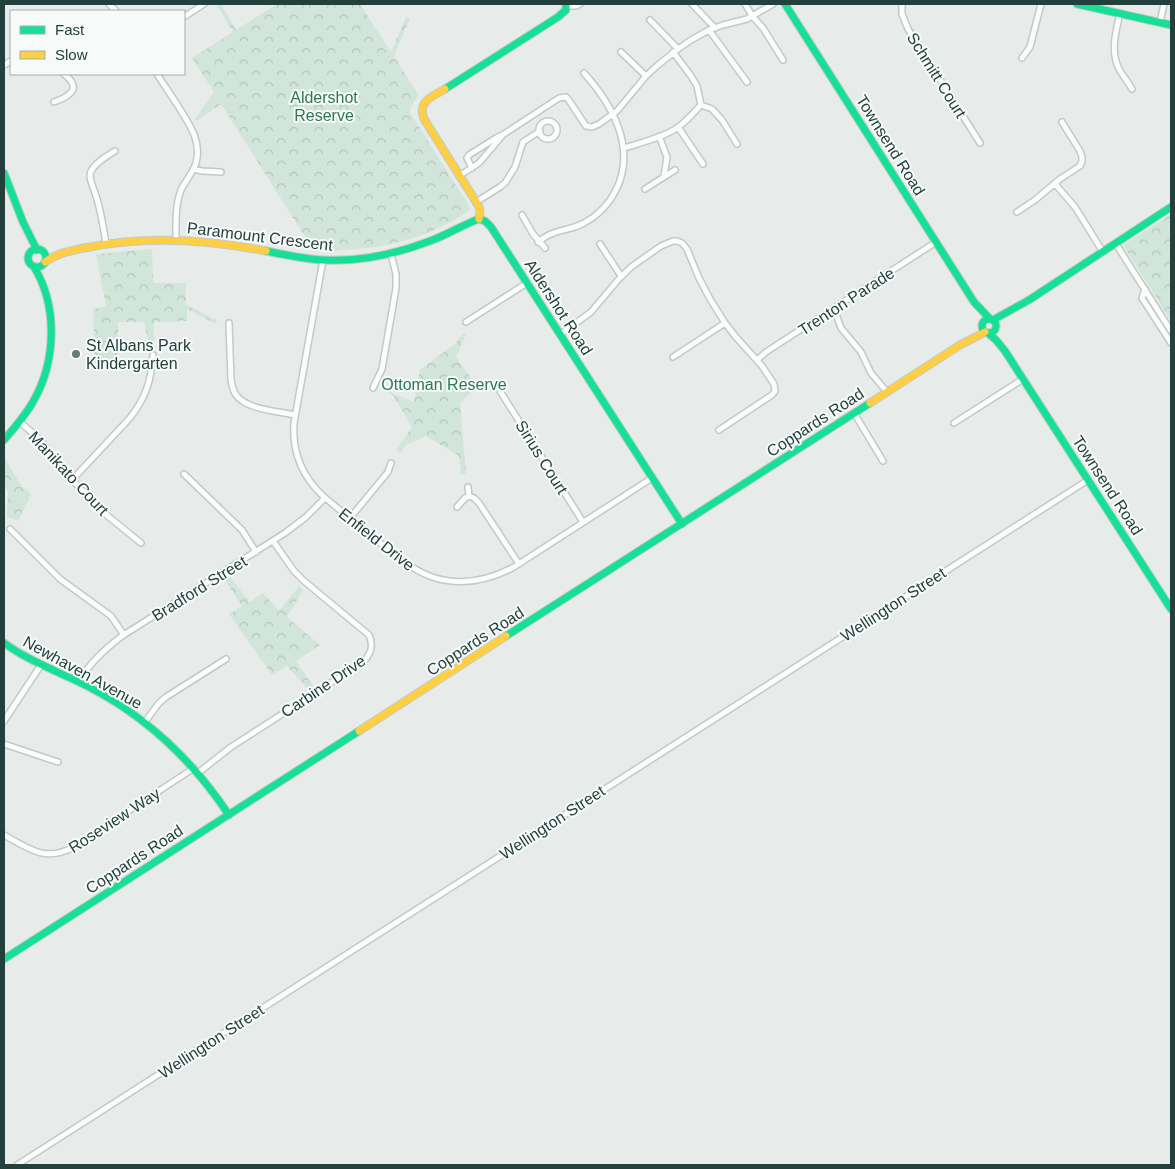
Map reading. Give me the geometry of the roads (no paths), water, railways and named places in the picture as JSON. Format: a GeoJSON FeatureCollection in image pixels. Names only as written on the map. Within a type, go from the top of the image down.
{"type":"FeatureCollection","features":[{"type":"Feature","properties":{"kind":"street"},"geometry":{"type":"LineString","coordinates":[[185,16],[202,4]]}},
{"type":"Feature","properties":{"kind":"street"},"geometry":{"type":"LineString","coordinates":[[479,219],[479,208],[476,202],[424,119],[421,113],[422,107],[429,99],[558,18],[564,13],[566,5],[576,6],[580,4]]}},
{"type":"Feature","properties":{"kind":"street"},"geometry":{"type":"LineString","coordinates":[[692,4],[712,29],[747,82]]}},
{"type":"Feature","properties":{"kind":"street"},"geometry":{"type":"LineString","coordinates":[[744,4],[763,28],[783,60]]}},
{"type":"Feature","properties":{"kind":"street"},"geometry":{"type":"LineString","coordinates":[[472,168],[468,156],[559,98],[568,99],[583,123],[592,128],[613,115],[646,76],[691,40],[712,29],[753,17],[773,4]]}},
{"type":"Feature","properties":{"kind":"street","name":"Townsend Road"},"geometry":{"type":"LineString","coordinates":[[785,4],[974,302],[985,329],[996,340],[1023,379],[1171,609]]}},
{"type":"Feature","properties":{"kind":"street","name":"Schmitt Court"},"geometry":{"type":"LineString","coordinates":[[902,4],[902,14],[908,29],[980,144]]}},
{"type":"Feature","properties":{"kind":"street"},"geometry":{"type":"LineString","coordinates":[[1022,58],[1030,47],[1041,4]]}},
{"type":"Feature","properties":{"kind":"street"},"geometry":{"type":"LineString","coordinates":[[1081,4],[1171,25]]}},
{"type":"Feature","properties":{"kind":"street"},"geometry":{"type":"LineString","coordinates":[[1160,22],[1164,4]]}},
{"type":"Feature","properties":{"kind":"street"},"geometry":{"type":"LineString","coordinates":[[1120,13],[1114,52],[1119,69],[1132,90]]}},
{"type":"Feature","properties":{"kind":"street"},"geometry":{"type":"LineString","coordinates":[[650,20],[675,51],[691,76],[697,86],[701,104]]}},
{"type":"Feature","properties":{"kind":"street"},"geometry":{"type":"LineString","coordinates":[[621,52],[646,76]]}},
{"type":"Feature","properties":{"kind":"street"},"geometry":{"type":"LineString","coordinates":[[538,242],[551,234],[584,224],[606,205],[622,175],[624,148],[620,132],[602,95],[584,73]]}},
{"type":"Feature","properties":{"kind":"street"},"geometry":{"type":"LineString","coordinates":[[54,102],[69,94],[73,89],[72,81],[65,75]]}},
{"type":"Feature","properties":{"kind":"street"},"geometry":{"type":"LineString","coordinates":[[158,75],[193,132],[196,142],[197,152],[194,169],[184,184],[179,197],[176,212],[176,240]]}},
{"type":"Feature","properties":{"kind":"street"},"geometry":{"type":"LineString","coordinates":[[624,148],[659,136],[678,127],[701,104]]}},
{"type":"Feature","properties":{"kind":"street"},"geometry":{"type":"LineString","coordinates":[[701,104],[712,109],[722,120],[737,144]]}},
{"type":"Feature","properties":{"kind":"street"},"geometry":{"type":"LineString","coordinates":[[1017,212],[1080,166],[1082,157],[1062,122]]}},
{"type":"Feature","properties":{"kind":"street"},"geometry":{"type":"LineString","coordinates":[[678,127],[703,164]]}},
{"type":"Feature","properties":{"kind":"street"},"geometry":{"type":"LineString","coordinates":[[476,202],[505,183],[515,167],[523,142],[540,131]]}},
{"type":"Feature","properties":{"kind":"street"},"geometry":{"type":"LineString","coordinates":[[459,176],[482,160],[504,134]]}},
{"type":"Feature","properties":{"kind":"street"},"geometry":{"type":"LineString","coordinates":[[659,136],[667,157],[664,176]]}},
{"type":"Feature","properties":{"kind":"street"},"geometry":{"type":"LineString","coordinates":[[486,144],[490,150]]}},
{"type":"Feature","properties":{"kind":"street"},"geometry":{"type":"LineString","coordinates":[[106,244],[98,202],[90,176],[96,164],[116,151]]}},
{"type":"Feature","properties":{"kind":"street"},"geometry":{"type":"LineString","coordinates":[[194,169],[221,172]]}},
{"type":"Feature","properties":{"kind":"street"},"geometry":{"type":"LineString","coordinates":[[645,189],[674,170]]}},
{"type":"Feature","properties":{"kind":"street"},"geometry":{"type":"LineString","coordinates":[[4,173],[28,234],[46,256],[42,269],[42,283]]}},
{"type":"Feature","properties":{"kind":"street"},"geometry":{"type":"LineString","coordinates":[[1055,184],[1075,206],[1103,252]]}},
{"type":"Feature","properties":{"kind":"street"},"geometry":{"type":"LineString","coordinates":[[994,323],[1171,207]]}},
{"type":"Feature","properties":{"kind":"street"},"geometry":{"type":"LineString","coordinates":[[522,215],[532,234],[545,248]]}},
{"type":"Feature","properties":{"kind":"street","name":"Paramount Crescent"},"geometry":{"type":"LineString","coordinates":[[45,263],[55,255],[106,244],[176,240],[231,244],[322,260],[364,258],[391,254],[442,237],[479,219]]}},
{"type":"Feature","properties":{"kind":"street","name":"Aldershot Road"},"geometry":{"type":"LineString","coordinates":[[479,219],[485,221],[492,228],[682,524]]}},
{"type":"Feature","properties":{"kind":"street"},"geometry":{"type":"LineString","coordinates":[[4,440],[20,422],[34,401],[49,360],[51,330],[49,306],[42,283],[29,261],[28,234]]}},
{"type":"Feature","properties":{"kind":"street"},"geometry":{"type":"LineString","coordinates":[[560,334],[592,312],[621,276],[661,246],[673,241],[682,243],[687,249],[704,288],[725,323],[762,366],[774,384],[775,392],[769,398],[719,430]]}},
{"type":"Feature","properties":{"kind":"street","name":"Trenton Parade"},"geometry":{"type":"LineString","coordinates":[[757,360],[766,352],[936,242]]}},
{"type":"Feature","properties":{"kind":"street"},"geometry":{"type":"LineString","coordinates":[[600,244],[621,276]]}},
{"type":"Feature","properties":{"kind":"street"},"geometry":{"type":"LineString","coordinates":[[1116,244],[1171,331]]}},
{"type":"Feature","properties":{"kind":"street"},"geometry":{"type":"LineString","coordinates":[[30,254],[33,250],[40,251]]}},
{"type":"Feature","properties":{"kind":"street","name":"Paramount Crescent"},"geometry":{"type":"LineString","coordinates":[[40,251],[63,253]]}},
{"type":"Feature","properties":{"kind":"street"},"geometry":{"type":"LineString","coordinates":[[373,388],[382,369],[396,288],[396,274],[391,254]]}},
{"type":"Feature","properties":{"kind":"street","name":"Enfield Drive"},"geometry":{"type":"LineString","coordinates":[[322,260],[295,414],[293,438],[298,460],[309,482],[324,498],[412,568],[431,576],[457,582],[492,578],[519,564],[652,478]]}},
{"type":"Feature","properties":{"kind":"street"},"geometry":{"type":"LineString","coordinates":[[34,267],[39,267],[45,263]]}},
{"type":"Feature","properties":{"kind":"street"},"geometry":{"type":"LineString","coordinates":[[466,322],[527,283]]}},
{"type":"Feature","properties":{"kind":"street"},"geometry":{"type":"LineString","coordinates":[[1145,289],[1142,298],[1171,343]]}},
{"type":"Feature","properties":{"kind":"street","name":"Townsend Road"},"geometry":{"type":"LineString","coordinates":[[974,302],[994,323],[1005,352]]}},
{"type":"Feature","properties":{"kind":"street"},"geometry":{"type":"LineString","coordinates":[[834,309],[841,328],[861,352],[871,373],[887,392]]}},
{"type":"Feature","properties":{"kind":"street"},"geometry":{"type":"LineString","coordinates":[[986,320],[994,323],[993,332],[985,329],[986,320]]}},
{"type":"Feature","properties":{"kind":"street"},"geometry":{"type":"LineString","coordinates":[[229,323],[231,380],[236,396],[253,407],[295,414]]}},
{"type":"Feature","properties":{"kind":"street"},"geometry":{"type":"LineString","coordinates":[[673,357],[725,323]]}},
{"type":"Feature","properties":{"kind":"street","name":"Coppards Road"},"geometry":{"type":"LineString","coordinates":[[4,959],[985,329]]}},
{"type":"Feature","properties":{"kind":"street"},"geometry":{"type":"LineString","coordinates":[[72,480],[138,408],[150,381],[153,355]]}},
{"type":"Feature","properties":{"kind":"street"},"geometry":{"type":"LineString","coordinates":[[954,423],[1023,379]]}},
{"type":"Feature","properties":{"kind":"street","name":"Sirius Court"},"geometry":{"type":"LineString","coordinates":[[500,391],[583,522]]}},
{"type":"Feature","properties":{"kind":"street"},"geometry":{"type":"LineString","coordinates":[[854,414],[883,461]]}},
{"type":"Feature","properties":{"kind":"street","name":"Manikato Court"},"geometry":{"type":"LineString","coordinates":[[20,422],[36,436],[54,461],[104,513],[141,543]]}},
{"type":"Feature","properties":{"kind":"street"},"geometry":{"type":"LineString","coordinates":[[350,518],[388,472],[391,462]]}},
{"type":"Feature","properties":{"kind":"street"},"geometry":{"type":"LineString","coordinates":[[184,474],[242,530],[256,552]]}},
{"type":"Feature","properties":{"kind":"street","name":"Wellington Street"},"geometry":{"type":"LineString","coordinates":[[17,1165],[1088,480]]}},
{"type":"Feature","properties":{"kind":"street"},"geometry":{"type":"LineString","coordinates":[[468,487],[469,496]]}},
{"type":"Feature","properties":{"kind":"street"},"geometry":{"type":"LineString","coordinates":[[457,507],[469,496]]}},
{"type":"Feature","properties":{"kind":"street"},"geometry":{"type":"LineString","coordinates":[[469,496],[479,503],[519,564]]}},
{"type":"Feature","properties":{"kind":"street","name":"Bradford Street"},"geometry":{"type":"LineString","coordinates":[[79,682],[89,666],[111,644],[296,526],[324,498]]}},
{"type":"Feature","properties":{"kind":"street"},"geometry":{"type":"LineString","coordinates":[[10,529],[60,579],[111,616],[124,635]]}},
{"type":"Feature","properties":{"kind":"street","name":"Carbine Drive"},"geometry":{"type":"LineString","coordinates":[[196,771],[357,667],[368,658],[371,652],[369,635],[304,581],[294,571],[274,541]]}},
{"type":"Feature","properties":{"kind":"street","name":"Newhaven Avenue"},"geometry":{"type":"LineString","coordinates":[[4,643],[41,665],[113,700],[145,722],[176,749],[196,771],[229,815]]}},
{"type":"Feature","properties":{"kind":"street"},"geometry":{"type":"LineString","coordinates":[[145,722],[159,703],[166,697],[226,659]]}},
{"type":"Feature","properties":{"kind":"street"},"geometry":{"type":"LineString","coordinates":[[4,721],[41,665]]}},
{"type":"Feature","properties":{"kind":"street"},"geometry":{"type":"LineString","coordinates":[[4,744],[58,762]]}},
{"type":"Feature","properties":{"kind":"street","name":"Roseview Way"},"geometry":{"type":"LineString","coordinates":[[4,835],[40,853],[64,852],[196,771]]}},
{"type":"Feature","properties":{"kind":"place","name":"St Albans Park Kindergarten"},"geometry":{"type":"Point","coordinates":[76,354]}},
{"type":"Feature","properties":{"kind":"park label","name":"Aldershot Reserve"},"geometry":{"type":"Point","coordinates":[324,106]}},
{"type":"Feature","properties":{"kind":"park label","name":"Ottoman Reserve"},"geometry":{"type":"Point","coordinates":[444,384]}}]}
